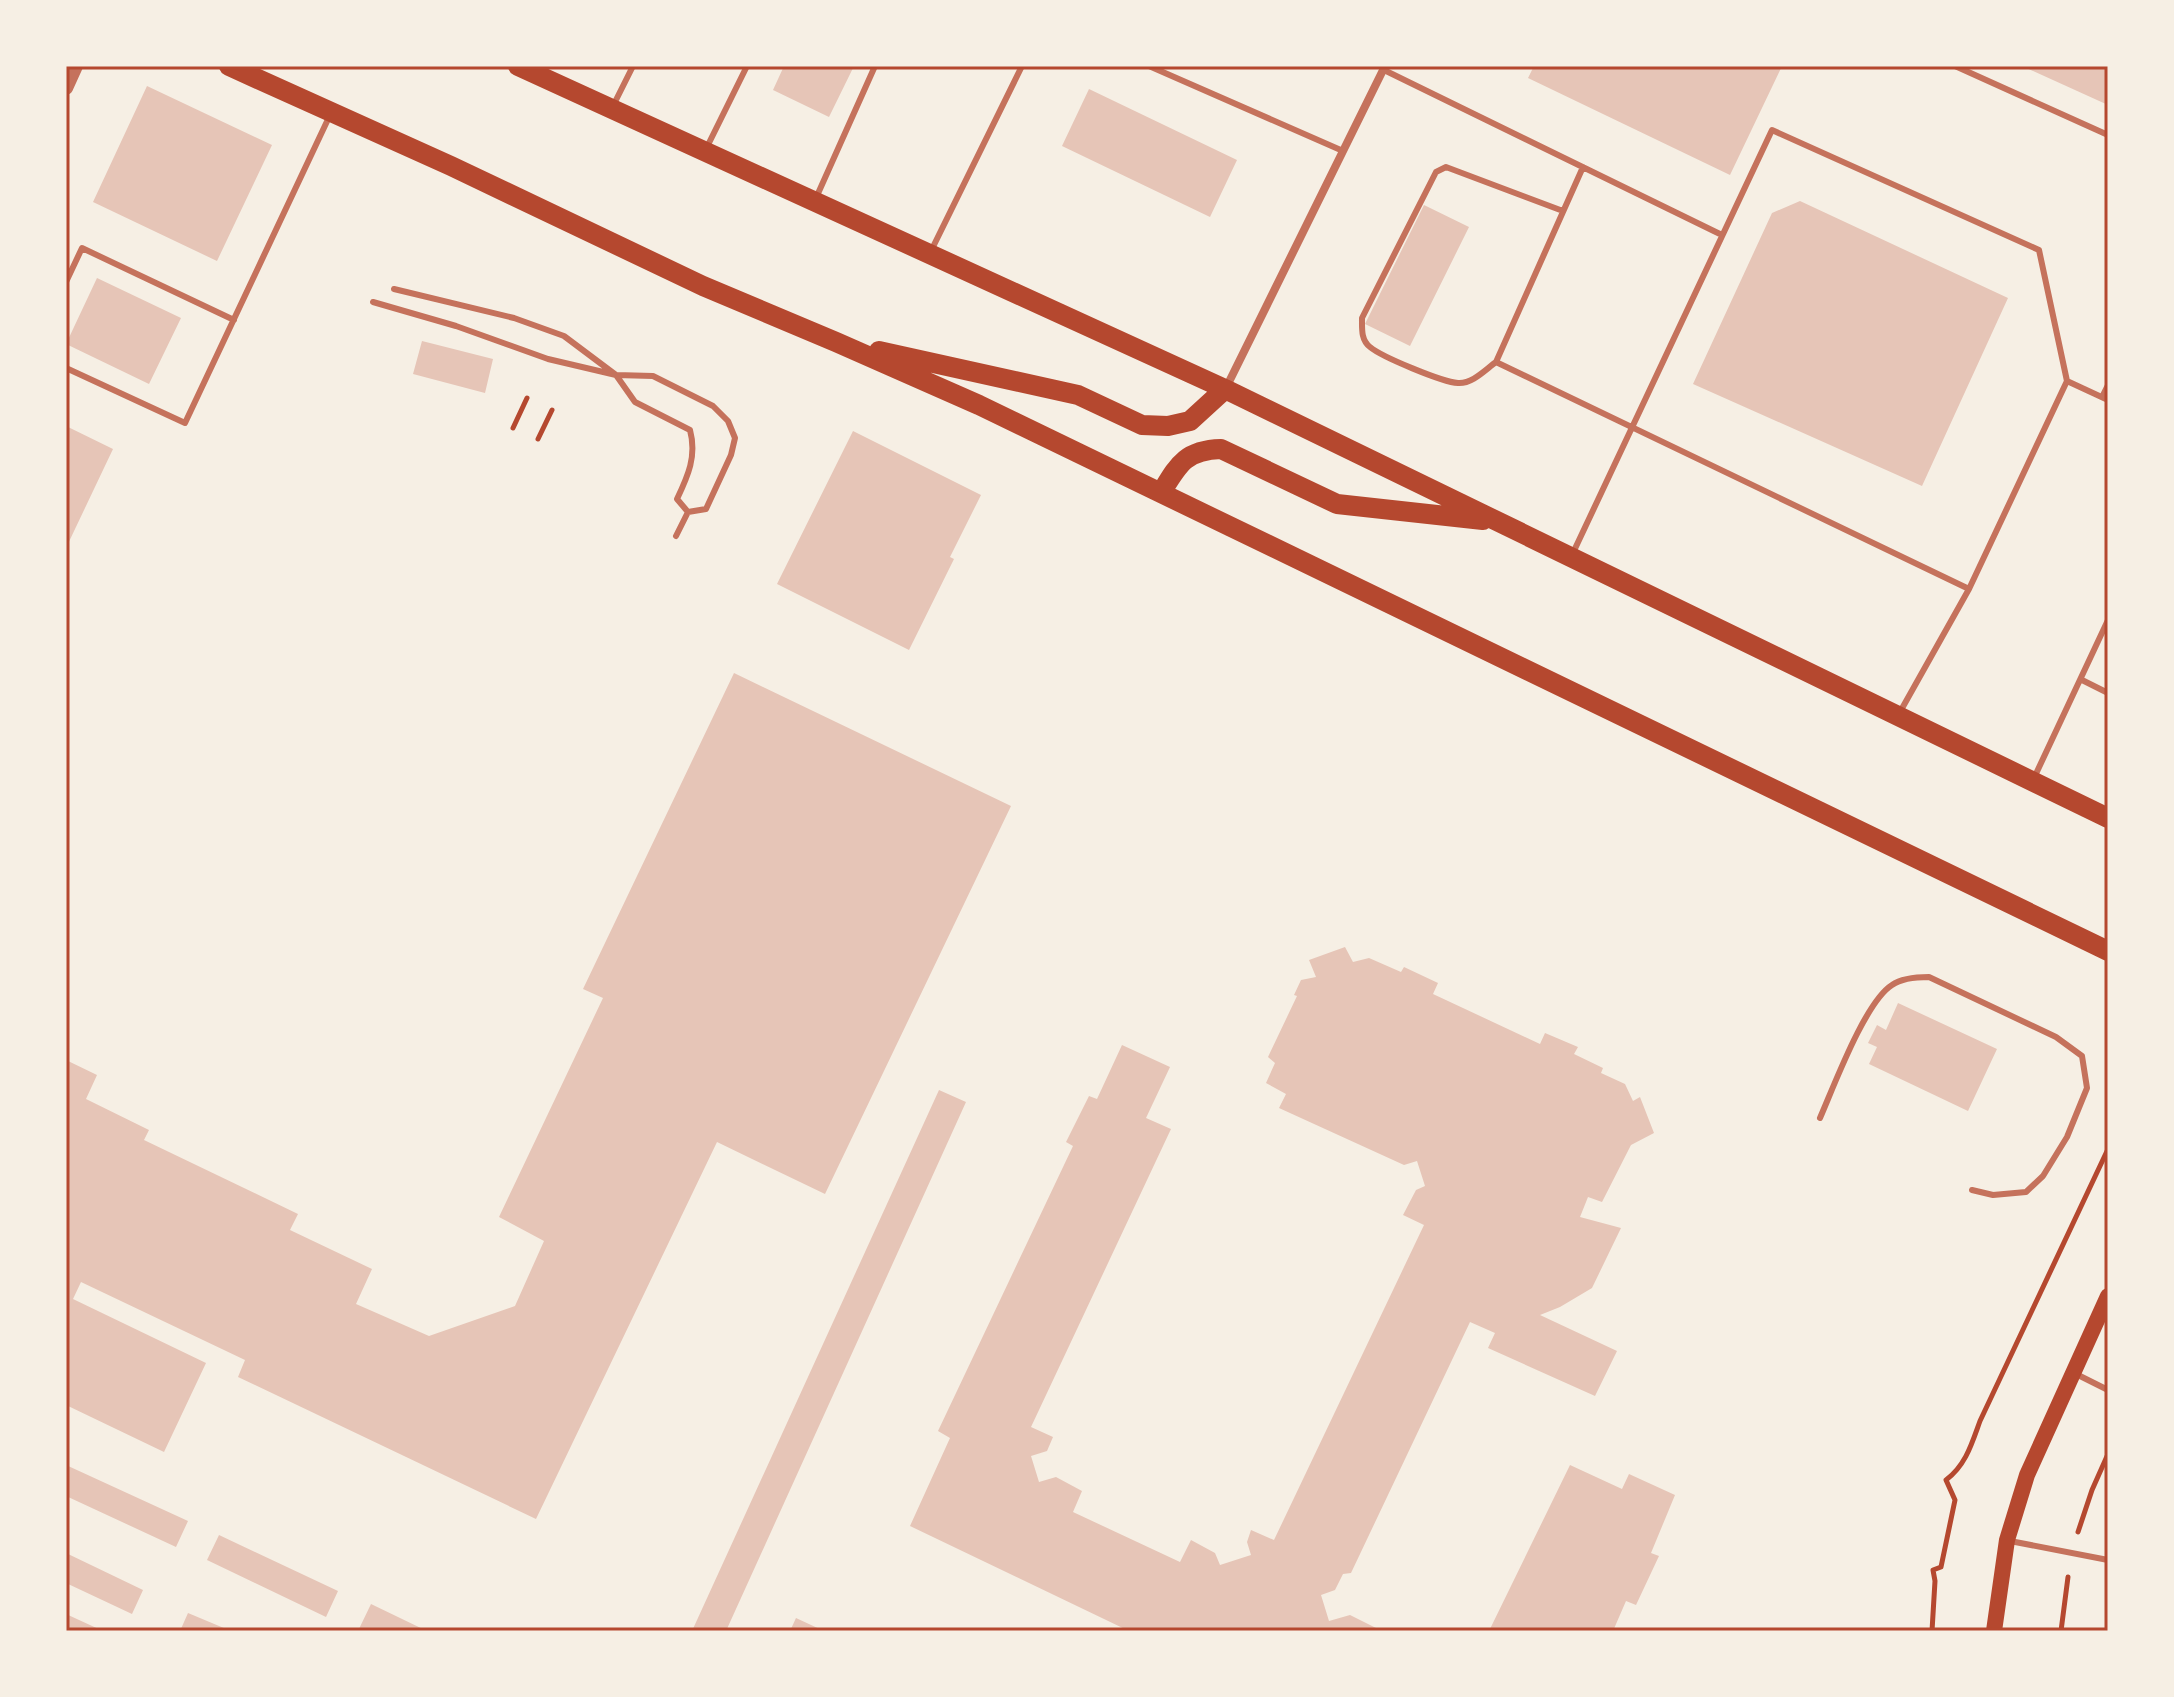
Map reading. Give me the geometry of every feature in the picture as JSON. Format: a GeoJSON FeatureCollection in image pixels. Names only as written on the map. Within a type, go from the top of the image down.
{"type":"FeatureCollection","features":[{"type":"Feature","properties":{"kind":"main road"},"geometry":{"type":"LineString","coordinates":[[229,66],[451,166],[703,286],[979,405],[2108,951]]}},
{"type":"Feature","properties":{"kind":"main road"},"geometry":{"type":"LineString","coordinates":[[518,66],[1225,389],[2108,818]]}},
{"type":"Feature","properties":{"kind":"main road"},"geometry":{"type":"LineString","coordinates":[[836,342],[1078,395],[1142,425],[1168,426],[1190,421],[1225,389]]}},
{"type":"Feature","properties":{"kind":"main road"},"geometry":{"type":"LineString","coordinates":[[1161,493],[1180,462],[1203,450],[1221,449],[1337,504],[1499,522]]}},
{"type":"Feature","properties":{"kind":"main road"},"geometry":{"type":"LineString","coordinates":[[1994,1631],[2007,1540],[2027,1475],[2108,1296]]}},
{"type":"Feature","properties":{"kind":"street"},"geometry":{"type":"LineString","coordinates":[[66,88],[76,66]]}},
{"type":"Feature","properties":{"kind":"street"},"geometry":{"type":"LineString","coordinates":[[1225,389],[1384,68]]}},
{"type":"Feature","properties":{"kind":"lane"},"geometry":{"type":"LineString","coordinates":[[612,109],[633,66]]}},
{"type":"Feature","properties":{"kind":"lane"},"geometry":{"type":"LineString","coordinates":[[705,152],[747,66]]}},
{"type":"Feature","properties":{"kind":"lane"},"geometry":{"type":"LineString","coordinates":[[815,202],[875,66]]}},
{"type":"Feature","properties":{"kind":"lane"},"geometry":{"type":"LineString","coordinates":[[930,254],[1022,66]]}},
{"type":"Feature","properties":{"kind":"lane"},"geometry":{"type":"LineString","coordinates":[[1149,66],[1343,151]]}},
{"type":"Feature","properties":{"kind":"lane"},"geometry":{"type":"LineString","coordinates":[[1955,66],[2108,135]]}},
{"type":"Feature","properties":{"kind":"lane"},"geometry":{"type":"LineString","coordinates":[[1384,68],[1722,235]]}},
{"type":"Feature","properties":{"kind":"lane"},"geometry":{"type":"LineString","coordinates":[[66,368],[185,423],[331,114]]}},
{"type":"Feature","properties":{"kind":"lane"},"geometry":{"type":"LineString","coordinates":[[1571,557],[1772,130],[2039,250],[2067,381],[1969,589],[1898,716]]}},
{"type":"Feature","properties":{"kind":"lane"},"geometry":{"type":"LineString","coordinates":[[1563,211],[1446,167],[1441,168],[1436,172],[1362,318],[1362,334],[1368,346],[1434,376],[1458,383],[1469,381],[1496,362],[1583,167]]}},
{"type":"Feature","properties":{"kind":"lane"},"geometry":{"type":"LineString","coordinates":[[66,282],[82,248],[234,320]]}},
{"type":"Feature","properties":{"kind":"lane"},"geometry":{"type":"LineString","coordinates":[[394,289],[514,318],[564,336],[616,375],[635,402],[690,430],[694,444],[692,458],[677,499],[688,512]]}},
{"type":"Feature","properties":{"kind":"lane"},"geometry":{"type":"LineString","coordinates":[[373,302],[456,326],[548,359],[616,375],[653,376],[713,406],[728,421],[735,438],[731,455],[706,509],[688,512]]}},
{"type":"Feature","properties":{"kind":"lane"},"geometry":{"type":"LineString","coordinates":[[1496,362],[1969,589]]}},
{"type":"Feature","properties":{"kind":"lane"},"geometry":{"type":"LineString","coordinates":[[2067,381],[2105,399],[2108,385]]}},
{"type":"Feature","properties":{"kind":"lane"},"geometry":{"type":"LineString","coordinates":[[676,536],[688,512]]}},
{"type":"Feature","properties":{"kind":"lane"},"geometry":{"type":"LineString","coordinates":[[2033,782],[2108,620]]}},
{"type":"Feature","properties":{"kind":"lane"},"geometry":{"type":"LineString","coordinates":[[2082,680],[2108,693]]}},
{"type":"Feature","properties":{"kind":"lane"},"geometry":{"type":"LineString","coordinates":[[1820,1118],[1868,1011],[1892,985],[1912,978],[1929,977],[2056,1037],[2082,1056],[2087,1088],[2067,1137],[2043,1176],[2026,1192],[1993,1195],[1972,1190]]}},
{"type":"Feature","properties":{"kind":"lane"},"geometry":{"type":"LineString","coordinates":[[2073,1372],[2108,1390]]}},
{"type":"Feature","properties":{"kind":"lane"},"geometry":{"type":"LineString","coordinates":[[2007,1540],[2108,1560]]}},
{"type":"Feature","properties":{"kind":"path"},"geometry":{"type":"LineString","coordinates":[[513,428],[527,398]]}},
{"type":"Feature","properties":{"kind":"path"},"geometry":{"type":"LineString","coordinates":[[538,439],[552,410]]}},
{"type":"Feature","properties":{"kind":"path"},"geometry":{"type":"LineString","coordinates":[[1932,1631],[1933,1570],[1941,1567],[1955,1500],[1946,1480],[1962,1465],[1968,1453],[1980,1421],[2108,1149]]}},
{"type":"Feature","properties":{"kind":"building"},"geometry":{"type":"Polygon","coordinates":[[[784,66],[854,66],[829,117],[773,90],[784,66]]]}},
{"type":"Feature","properties":{"kind":"building"},"geometry":{"type":"Polygon","coordinates":[[[1534,66],[1782,66],[1730,175],[1528,78],[1534,66]]]}},
{"type":"Feature","properties":{"kind":"building"},"geometry":{"type":"Polygon","coordinates":[[[2022,66],[2108,66],[2108,105],[2022,66]]]}},
{"type":"Feature","properties":{"kind":"building"},"geometry":{"type":"Polygon","coordinates":[[[147,86],[272,145],[217,261],[93,202],[147,86]]]}},
{"type":"Feature","properties":{"kind":"building"},"geometry":{"type":"Polygon","coordinates":[[[1089,89],[1237,160],[1210,217],[1062,146],[1089,89]]]}},
{"type":"Feature","properties":{"kind":"building"},"geometry":{"type":"Polygon","coordinates":[[[1800,201],[2008,298],[1922,486],[1693,384],[1772,213],[1800,201]]]}},
{"type":"Feature","properties":{"kind":"building"},"geometry":{"type":"Polygon","coordinates":[[[1424,205],[1469,227],[1410,346],[1365,324],[1424,205]]]}},
{"type":"Feature","properties":{"kind":"building"},"geometry":{"type":"Polygon","coordinates":[[[97,278],[181,318],[149,384],[66,344],[97,278]]]}},
{"type":"Feature","properties":{"kind":"building"},"geometry":{"type":"Polygon","coordinates":[[[422,341],[493,359],[485,393],[413,374],[422,341]]]}},
{"type":"Feature","properties":{"kind":"building"},"geometry":{"type":"Polygon","coordinates":[[[66,426],[113,449],[66,548],[66,426]]]}},
{"type":"Feature","properties":{"kind":"building"},"geometry":{"type":"Polygon","coordinates":[[[853,431],[981,495],[950,557],[954,559],[909,650],[777,584],[853,431]]]}},
{"type":"Feature","properties":{"kind":"building"},"geometry":{"type":"Polygon","coordinates":[[[734,673],[1011,806],[825,1194],[717,1142],[536,1519],[238,1377],[245,1360],[81,1282],[73,1299],[206,1363],[164,1452],[66,1405],[66,1060],[97,1075],[86,1099],[149,1130],[144,1140],[298,1214],[290,1230],[372,1269],[356,1304],[429,1336],[515,1306],[544,1241],[499,1217],[603,998],[583,989],[734,673]]]}},
{"type":"Feature","properties":{"kind":"building"},"geometry":{"type":"Polygon","coordinates":[[[1345,947],[1353,962],[1369,958],[1401,972],[1404,967],[1438,983],[1433,994],[1540,1044],[1545,1033],[1578,1047],[1574,1054],[1603,1068],[1601,1073],[1625,1084],[1633,1101],[1640,1097],[1654,1133],[1631,1145],[1602,1202],[1588,1197],[1580,1217],[1621,1228],[1592,1288],[1540,1315],[1617,1351],[1595,1396],[1488,1348],[1495,1333],[1470,1322],[1351,1573],[1343,1574],[1335,1590],[1321,1595],[1329,1621],[1350,1615],[1378,1629],[1376,1631],[1129,1631],[910,1526],[950,1438],[938,1431],[1073,1146],[1066,1142],[1089,1096],[1097,1099],[1122,1045],[1170,1067],[1146,1118],[1171,1129],[1031,1427],[1053,1437],[1047,1451],[1031,1456],[1039,1482],[1056,1477],[1082,1491],[1073,1512],[1180,1562],[1191,1540],[1215,1553],[1220,1565],[1251,1555],[1247,1542],[1251,1530],[1274,1540],[1424,1225],[1403,1215],[1416,1190],[1425,1186],[1417,1161],[1404,1165],[1279,1108],[1286,1094],[1266,1083],[1275,1063],[1268,1057],[1297,996],[1294,995],[1301,980],[1316,977],[1309,960],[1345,947]]]}},
{"type":"Feature","properties":{"kind":"building"},"geometry":{"type":"Polygon","coordinates":[[[1898,1003],[1997,1049],[1968,1111],[1869,1064],[1877,1047],[1868,1043],[1877,1025],[1886,1030],[1898,1003]]]}},
{"type":"Feature","properties":{"kind":"building"},"geometry":{"type":"Polygon","coordinates":[[[939,1090],[966,1102],[726,1631],[692,1631],[939,1090]]]}},
{"type":"Feature","properties":{"kind":"building"},"geometry":{"type":"Polygon","coordinates":[[[66,1465],[188,1521],[176,1547],[66,1496],[66,1465]]]}},
{"type":"Feature","properties":{"kind":"building"},"geometry":{"type":"Polygon","coordinates":[[[1570,1465],[1622,1489],[1629,1474],[1675,1495],[1651,1553],[1659,1556],[1636,1605],[1626,1601],[1613,1631],[1489,1631],[1570,1465]]]}},
{"type":"Feature","properties":{"kind":"building"},"geometry":{"type":"Polygon","coordinates":[[[219,1535],[338,1591],[326,1617],[207,1560],[219,1535]]]}},
{"type":"Feature","properties":{"kind":"building"},"geometry":{"type":"Polygon","coordinates":[[[66,1553],[143,1590],[132,1614],[66,1583],[66,1553]]]}},
{"type":"Feature","properties":{"kind":"building"},"geometry":{"type":"Polygon","coordinates":[[[371,1604],[427,1631],[358,1631],[371,1604]]]}},
{"type":"Feature","properties":{"kind":"building"},"geometry":{"type":"Polygon","coordinates":[[[188,1613],[231,1631],[180,1631],[188,1613]]]}},
{"type":"Feature","properties":{"kind":"building"},"geometry":{"type":"Polygon","coordinates":[[[66,1614],[103,1631],[66,1631],[66,1614]]]}},
{"type":"Feature","properties":{"kind":"building"},"geometry":{"type":"Polygon","coordinates":[[[796,1618],[824,1631],[790,1631],[796,1618]]]}}]}
